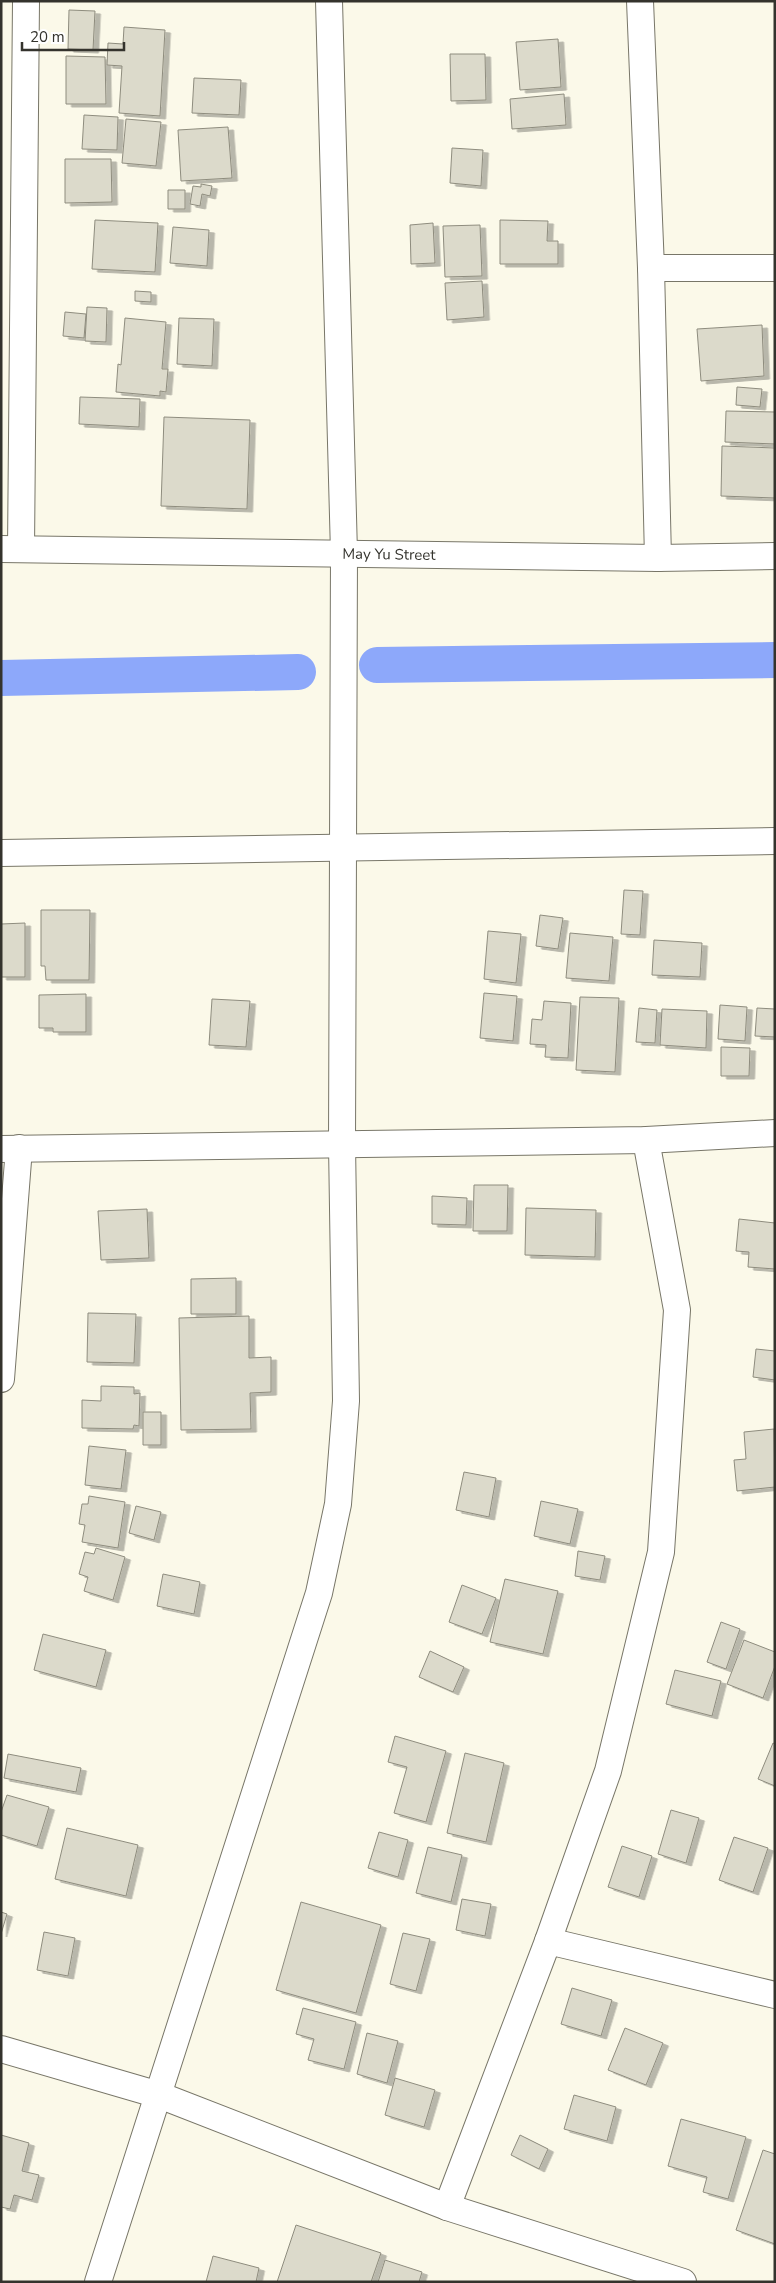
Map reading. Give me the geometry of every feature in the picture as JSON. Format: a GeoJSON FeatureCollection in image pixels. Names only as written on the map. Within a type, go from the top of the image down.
{"type":"FeatureCollection","features":[{"type":"Feature","properties":{"kind":"street"},"geometry":{"type":"LineString","coordinates":[[11,549],[26,1]]}},
{"type":"Feature","properties":{"kind":"street"},"geometry":{"type":"LineString","coordinates":[[98,2282],[319,1593],[338,1504],[346,1401],[342,1144],[344,553],[329,1]]}},
{"type":"Feature","properties":{"kind":"street"},"geometry":{"type":"LineString","coordinates":[[640,1],[651,268],[658,558]]}},
{"type":"Feature","properties":{"kind":"street"},"geometry":{"type":"LineString","coordinates":[[651,268],[775,268]]}},
{"type":"Feature","properties":{"kind":"street","name":"May Yu Street"},"geometry":{"type":"LineString","coordinates":[[11,549],[658,558],[775,556]]}},
{"type":"Feature","properties":{"kind":"street"},"geometry":{"type":"LineString","coordinates":[[1,853],[775,841]]}},
{"type":"Feature","properties":{"kind":"street"},"geometry":{"type":"LineString","coordinates":[[1,1378],[10,1149],[646,1140],[775,1132]]}},
{"type":"Feature","properties":{"kind":"street"},"geometry":{"type":"LineString","coordinates":[[447,2207],[548,1941],[608,1771],[661,1552],[677,1310],[646,1140]]}},
{"type":"Feature","properties":{"kind":"street"},"geometry":{"type":"LineString","coordinates":[[548,1941],[775,1995]]}},
{"type":"Feature","properties":{"kind":"street"},"geometry":{"type":"LineString","coordinates":[[1,2049],[159,2094],[447,2207],[683,2282]]}},
{"type":"Feature","properties":{"kind":"building"},"geometry":{"type":"Polygon","coordinates":[[[69,10],[95,11],[93,50],[68,49],[69,10]]]}},
{"type":"Feature","properties":{"kind":"building"},"geometry":{"type":"Polygon","coordinates":[[[124,27],[165,30],[160,116],[119,113],[122,66],[107,65],[108,43],[123,44],[124,27]]]}},
{"type":"Feature","properties":{"kind":"building"},"geometry":{"type":"Polygon","coordinates":[[[558,39],[561,87],[520,90],[516,42],[558,39]]]}},
{"type":"Feature","properties":{"kind":"building"},"geometry":{"type":"Polygon","coordinates":[[[450,54],[485,54],[486,100],[451,101],[450,54]]]}},
{"type":"Feature","properties":{"kind":"building"},"geometry":{"type":"Polygon","coordinates":[[[66,56],[105,57],[106,104],[66,104],[66,56]]]}},
{"type":"Feature","properties":{"kind":"building"},"geometry":{"type":"Polygon","coordinates":[[[194,78],[241,80],[239,115],[192,113],[194,78]]]}},
{"type":"Feature","properties":{"kind":"building"},"geometry":{"type":"Polygon","coordinates":[[[564,94],[566,125],[512,129],[510,99],[564,94]]]}},
{"type":"Feature","properties":{"kind":"building"},"geometry":{"type":"Polygon","coordinates":[[[84,115],[118,117],[117,150],[82,149],[84,115]]]}},
{"type":"Feature","properties":{"kind":"building"},"geometry":{"type":"Polygon","coordinates":[[[126,119],[161,122],[156,166],[122,163],[126,119]]]}},
{"type":"Feature","properties":{"kind":"building"},"geometry":{"type":"Polygon","coordinates":[[[228,127],[232,178],[181,181],[178,130],[228,127]]]}},
{"type":"Feature","properties":{"kind":"building"},"geometry":{"type":"Polygon","coordinates":[[[452,148],[483,150],[481,186],[450,183],[452,148]]]}},
{"type":"Feature","properties":{"kind":"building"},"geometry":{"type":"Polygon","coordinates":[[[65,159],[111,159],[112,202],[65,203],[65,159]]]}},
{"type":"Feature","properties":{"kind":"building"},"geometry":{"type":"Polygon","coordinates":[[[201,184],[212,186],[210,196],[202,194],[200,206],[190,204],[193,186],[201,187],[201,184]]]}},
{"type":"Feature","properties":{"kind":"building"},"geometry":{"type":"Polygon","coordinates":[[[168,190],[185,190],[185,209],[168,209],[168,190]]]}},
{"type":"Feature","properties":{"kind":"building"},"geometry":{"type":"Polygon","coordinates":[[[95,220],[158,223],[155,272],[92,269],[95,220]]]}},
{"type":"Feature","properties":{"kind":"building"},"geometry":{"type":"Polygon","coordinates":[[[500,220],[548,221],[547,241],[558,241],[558,264],[500,264],[500,220]]]}},
{"type":"Feature","properties":{"kind":"building"},"geometry":{"type":"Polygon","coordinates":[[[433,223],[435,263],[411,264],[410,225],[433,223]]]}},
{"type":"Feature","properties":{"kind":"building"},"geometry":{"type":"Polygon","coordinates":[[[480,225],[482,276],[445,277],[443,226],[480,225]]]}},
{"type":"Feature","properties":{"kind":"building"},"geometry":{"type":"Polygon","coordinates":[[[173,227],[209,230],[207,266],[170,263],[173,227]]]}},
{"type":"Feature","properties":{"kind":"building"},"geometry":{"type":"Polygon","coordinates":[[[482,281],[484,317],[447,320],[445,283],[482,281]]]}},
{"type":"Feature","properties":{"kind":"building"},"geometry":{"type":"Polygon","coordinates":[[[135,291],[151,292],[151,302],[135,301],[135,291]]]}},
{"type":"Feature","properties":{"kind":"building"},"geometry":{"type":"Polygon","coordinates":[[[87,307],[107,308],[106,342],[85,341],[87,307]]]}},
{"type":"Feature","properties":{"kind":"building"},"geometry":{"type":"Polygon","coordinates":[[[65,312],[86,314],[84,338],[63,336],[65,312]]]}},
{"type":"Feature","properties":{"kind":"building"},"geometry":{"type":"Polygon","coordinates":[[[125,318],[166,322],[162,369],[168,369],[166,392],[160,391],[160,396],[116,392],[118,364],[121,365],[125,318]]]}},
{"type":"Feature","properties":{"kind":"building"},"geometry":{"type":"Polygon","coordinates":[[[179,318],[214,319],[212,366],[177,364],[179,318]]]}},
{"type":"Feature","properties":{"kind":"building"},"geometry":{"type":"Polygon","coordinates":[[[762,325],[764,376],[701,381],[697,329],[762,325]]]}},
{"type":"Feature","properties":{"kind":"building"},"geometry":{"type":"Polygon","coordinates":[[[737,387],[762,389],[760,407],[736,405],[737,387]]]}},
{"type":"Feature","properties":{"kind":"building"},"geometry":{"type":"Polygon","coordinates":[[[80,397],[140,399],[139,427],[79,424],[80,397]]]}},
{"type":"Feature","properties":{"kind":"building"},"geometry":{"type":"Polygon","coordinates":[[[726,411],[775,412],[775,444],[725,442],[726,411]]]}},
{"type":"Feature","properties":{"kind":"building"},"geometry":{"type":"Polygon","coordinates":[[[164,417],[250,420],[247,509],[161,506],[164,417]]]}},
{"type":"Feature","properties":{"kind":"building"},"geometry":{"type":"Polygon","coordinates":[[[722,446],[775,448],[775,498],[721,496],[722,446]]]}},
{"type":"Feature","properties":{"kind":"building"},"geometry":{"type":"Polygon","coordinates":[[[624,890],[643,891],[640,935],[621,934],[624,890]]]}},
{"type":"Feature","properties":{"kind":"building"},"geometry":{"type":"Polygon","coordinates":[[[41,910],[90,910],[89,980],[46,980],[45,966],[41,966],[41,910]]]}},
{"type":"Feature","properties":{"kind":"building"},"geometry":{"type":"Polygon","coordinates":[[[540,915],[563,918],[558,949],[536,946],[540,915]]]}},
{"type":"Feature","properties":{"kind":"building"},"geometry":{"type":"Polygon","coordinates":[[[25,923],[25,977],[1,977],[1,924],[25,923]]]}},
{"type":"Feature","properties":{"kind":"building"},"geometry":{"type":"Polygon","coordinates":[[[488,931],[521,934],[516,983],[484,979],[488,931]]]}},
{"type":"Feature","properties":{"kind":"building"},"geometry":{"type":"Polygon","coordinates":[[[570,933],[613,937],[609,981],[566,978],[570,933]]]}},
{"type":"Feature","properties":{"kind":"building"},"geometry":{"type":"Polygon","coordinates":[[[654,940],[702,943],[700,977],[652,975],[654,940]]]}},
{"type":"Feature","properties":{"kind":"building"},"geometry":{"type":"Polygon","coordinates":[[[484,993],[517,996],[513,1041],[480,1038],[484,993]]]}},
{"type":"Feature","properties":{"kind":"building"},"geometry":{"type":"Polygon","coordinates":[[[86,994],[86,1032],[53,1032],[53,1028],[39,1028],[39,995],[86,994]]]}},
{"type":"Feature","properties":{"kind":"building"},"geometry":{"type":"Polygon","coordinates":[[[580,997],[619,998],[615,1072],[576,1070],[580,997]]]}},
{"type":"Feature","properties":{"kind":"building"},"geometry":{"type":"Polygon","coordinates":[[[212,999],[250,1001],[246,1047],[209,1045],[212,999]]]}},
{"type":"Feature","properties":{"kind":"building"},"geometry":{"type":"Polygon","coordinates":[[[544,1001],[571,1003],[568,1058],[545,1057],[546,1045],[530,1044],[532,1019],[542,1020],[544,1001]]]}},
{"type":"Feature","properties":{"kind":"building"},"geometry":{"type":"Polygon","coordinates":[[[720,1005],[747,1007],[745,1041],[718,1039],[720,1005]]]}},
{"type":"Feature","properties":{"kind":"building"},"geometry":{"type":"Polygon","coordinates":[[[639,1008],[657,1010],[655,1043],[636,1042],[639,1008]]]}},
{"type":"Feature","properties":{"kind":"building"},"geometry":{"type":"Polygon","coordinates":[[[757,1008],[775,1009],[775,1037],[755,1036],[757,1008]]]}},
{"type":"Feature","properties":{"kind":"building"},"geometry":{"type":"Polygon","coordinates":[[[662,1009],[707,1011],[706,1048],[660,1045],[662,1009]]]}},
{"type":"Feature","properties":{"kind":"building"},"geometry":{"type":"Polygon","coordinates":[[[721,1047],[750,1048],[749,1076],[721,1076],[721,1047]]]}},
{"type":"Feature","properties":{"kind":"building"},"geometry":{"type":"Polygon","coordinates":[[[474,1185],[508,1185],[507,1231],[473,1231],[474,1185]]]}},
{"type":"Feature","properties":{"kind":"building"},"geometry":{"type":"Polygon","coordinates":[[[432,1196],[467,1198],[466,1225],[432,1224],[432,1196]]]}},
{"type":"Feature","properties":{"kind":"building"},"geometry":{"type":"Polygon","coordinates":[[[526,1208],[596,1210],[595,1257],[525,1255],[526,1208]]]}},
{"type":"Feature","properties":{"kind":"building"},"geometry":{"type":"Polygon","coordinates":[[[147,1209],[149,1258],[101,1260],[98,1211],[147,1209]]]}},
{"type":"Feature","properties":{"kind":"building"},"geometry":{"type":"Polygon","coordinates":[[[739,1219],[775,1223],[775,1269],[748,1267],[749,1252],[736,1251],[739,1219]]]}},
{"type":"Feature","properties":{"kind":"building"},"geometry":{"type":"Polygon","coordinates":[[[236,1278],[236,1314],[191,1314],[191,1279],[236,1278]]]}},
{"type":"Feature","properties":{"kind":"building"},"geometry":{"type":"Polygon","coordinates":[[[88,1313],[136,1314],[134,1363],[87,1362],[88,1313]]]}},
{"type":"Feature","properties":{"kind":"building"},"geometry":{"type":"Polygon","coordinates":[[[249,1316],[249,1358],[271,1357],[271,1392],[250,1393],[251,1429],[181,1430],[179,1318],[249,1316]]]}},
{"type":"Feature","properties":{"kind":"building"},"geometry":{"type":"Polygon","coordinates":[[[756,1349],[775,1351],[775,1380],[753,1377],[756,1349]]]}},
{"type":"Feature","properties":{"kind":"building"},"geometry":{"type":"Polygon","coordinates":[[[101,1386],[134,1387],[134,1394],[140,1393],[139,1426],[134,1425],[133,1429],[82,1428],[82,1400],[101,1401],[101,1386]]]}},
{"type":"Feature","properties":{"kind":"building"},"geometry":{"type":"Polygon","coordinates":[[[143,1412],[161,1412],[161,1445],[143,1445],[143,1412]]]}},
{"type":"Feature","properties":{"kind":"building"},"geometry":{"type":"Polygon","coordinates":[[[774,1429],[775,1487],[737,1491],[734,1460],[746,1459],[744,1432],[774,1429]]]}},
{"type":"Feature","properties":{"kind":"building"},"geometry":{"type":"Polygon","coordinates":[[[89,1446],[126,1450],[121,1489],[85,1485],[89,1446]]]}},
{"type":"Feature","properties":{"kind":"building"},"geometry":{"type":"Polygon","coordinates":[[[464,1472],[496,1478],[489,1517],[456,1510],[464,1472]]]}},
{"type":"Feature","properties":{"kind":"building"},"geometry":{"type":"Polygon","coordinates":[[[89,1496],[125,1502],[118,1548],[82,1542],[85,1525],[79,1524],[82,1504],[88,1504],[89,1496]]]}},
{"type":"Feature","properties":{"kind":"building"},"geometry":{"type":"Polygon","coordinates":[[[541,1501],[578,1509],[570,1544],[534,1536],[541,1501]]]}},
{"type":"Feature","properties":{"kind":"building"},"geometry":{"type":"Polygon","coordinates":[[[136,1506],[161,1512],[154,1540],[129,1533],[136,1506]]]}},
{"type":"Feature","properties":{"kind":"building"},"geometry":{"type":"Polygon","coordinates":[[[96,1548],[125,1557],[113,1600],[84,1591],[88,1577],[79,1574],[85,1552],[94,1554],[96,1548]]]}},
{"type":"Feature","properties":{"kind":"building"},"geometry":{"type":"Polygon","coordinates":[[[578,1551],[605,1556],[600,1580],[575,1576],[578,1551]]]}},
{"type":"Feature","properties":{"kind":"building"},"geometry":{"type":"Polygon","coordinates":[[[163,1574],[200,1582],[194,1614],[157,1606],[163,1574]]]}},
{"type":"Feature","properties":{"kind":"building"},"geometry":{"type":"Polygon","coordinates":[[[505,1579],[558,1591],[543,1654],[490,1642],[505,1579]]]}},
{"type":"Feature","properties":{"kind":"building"},"geometry":{"type":"Polygon","coordinates":[[[462,1585],[496,1598],[482,1634],[449,1622],[462,1585]]]}},
{"type":"Feature","properties":{"kind":"building"},"geometry":{"type":"Polygon","coordinates":[[[721,1622],[740,1629],[726,1669],[707,1662],[721,1622]]]}},
{"type":"Feature","properties":{"kind":"building"},"geometry":{"type":"Polygon","coordinates":[[[43,1634],[106,1650],[96,1687],[34,1670],[43,1634]]]}},
{"type":"Feature","properties":{"kind":"building"},"geometry":{"type":"Polygon","coordinates":[[[744,1640],[775,1652],[775,1666],[763,1698],[727,1684],[744,1640]]]}},
{"type":"Feature","properties":{"kind":"building"},"geometry":{"type":"Polygon","coordinates":[[[430,1651],[464,1667],[453,1692],[419,1677],[430,1651]]]}},
{"type":"Feature","properties":{"kind":"building"},"geometry":{"type":"Polygon","coordinates":[[[675,1670],[721,1681],[712,1716],[666,1704],[675,1670]]]}},
{"type":"Feature","properties":{"kind":"building"},"geometry":{"type":"Polygon","coordinates":[[[395,1736],[446,1751],[426,1822],[394,1813],[407,1767],[388,1762],[395,1736]]]}},
{"type":"Feature","properties":{"kind":"building"},"geometry":{"type":"Polygon","coordinates":[[[773,1743],[775,1744],[775,1786],[758,1779],[773,1743]]]}},
{"type":"Feature","properties":{"kind":"building"},"geometry":{"type":"Polygon","coordinates":[[[465,1753],[504,1763],[486,1842],[447,1833],[465,1753]]]}},
{"type":"Feature","properties":{"kind":"building"},"geometry":{"type":"Polygon","coordinates":[[[8,1754],[81,1768],[76,1792],[4,1778],[8,1754]]]}},
{"type":"Feature","properties":{"kind":"building"},"geometry":{"type":"Polygon","coordinates":[[[7,1795],[49,1807],[37,1846],[1,1835],[1,1812],[7,1795]]]}},
{"type":"Feature","properties":{"kind":"building"},"geometry":{"type":"Polygon","coordinates":[[[671,1810],[699,1818],[686,1863],[658,1854],[671,1810]]]}},
{"type":"Feature","properties":{"kind":"building"},"geometry":{"type":"Polygon","coordinates":[[[67,1828],[138,1845],[126,1896],[55,1879],[67,1828]]]}},
{"type":"Feature","properties":{"kind":"building"},"geometry":{"type":"Polygon","coordinates":[[[379,1832],[408,1840],[398,1877],[368,1868],[379,1832]]]}},
{"type":"Feature","properties":{"kind":"building"},"geometry":{"type":"Polygon","coordinates":[[[734,1837],[768,1848],[753,1892],[719,1880],[734,1837]]]}},
{"type":"Feature","properties":{"kind":"building"},"geometry":{"type":"Polygon","coordinates":[[[622,1846],[652,1856],[639,1897],[608,1887],[622,1846]]]}},
{"type":"Feature","properties":{"kind":"building"},"geometry":{"type":"Polygon","coordinates":[[[428,1847],[462,1855],[451,1902],[416,1893],[428,1847]]]}},
{"type":"Feature","properties":{"kind":"building"},"geometry":{"type":"Polygon","coordinates":[[[462,1899],[491,1904],[485,1936],[456,1930],[462,1899]]]}},
{"type":"Feature","properties":{"kind":"building"},"geometry":{"type":"Polygon","coordinates":[[[301,1902],[381,1925],[356,2013],[276,1990],[301,1902]]]}},
{"type":"Feature","properties":{"kind":"building"},"geometry":{"type":"Polygon","coordinates":[[[1,1912],[7,1914],[1,1934],[1,1912]]]}},
{"type":"Feature","properties":{"kind":"building"},"geometry":{"type":"Polygon","coordinates":[[[44,1932],[75,1938],[68,1976],[37,1970],[44,1932]]]}},
{"type":"Feature","properties":{"kind":"building"},"geometry":{"type":"Polygon","coordinates":[[[403,1933],[430,1939],[416,1991],[390,1984],[403,1933]]]}},
{"type":"Feature","properties":{"kind":"building"},"geometry":{"type":"Polygon","coordinates":[[[572,1988],[612,2000],[601,2036],[561,2024],[572,1988]]]}},
{"type":"Feature","properties":{"kind":"building"},"geometry":{"type":"Polygon","coordinates":[[[303,2008],[356,2022],[344,2069],[308,2060],[314,2039],[296,2034],[303,2008]]]}},
{"type":"Feature","properties":{"kind":"building"},"geometry":{"type":"Polygon","coordinates":[[[625,2028],[663,2043],[646,2085],[608,2070],[625,2028]]]}},
{"type":"Feature","properties":{"kind":"building"},"geometry":{"type":"Polygon","coordinates":[[[367,2033],[398,2041],[387,2083],[357,2074],[367,2033]]]}},
{"type":"Feature","properties":{"kind":"building"},"geometry":{"type":"Polygon","coordinates":[[[395,2078],[435,2090],[424,2127],[385,2115],[395,2078]]]}},
{"type":"Feature","properties":{"kind":"building"},"geometry":{"type":"Polygon","coordinates":[[[574,2095],[616,2107],[607,2141],[564,2129],[574,2095]]]}},
{"type":"Feature","properties":{"kind":"building"},"geometry":{"type":"Polygon","coordinates":[[[681,2119],[746,2137],[728,2199],[703,2192],[707,2177],[668,2166],[681,2119]]]}},
{"type":"Feature","properties":{"kind":"building"},"geometry":{"type":"Polygon","coordinates":[[[1,2135],[29,2143],[22,2171],[39,2175],[32,2200],[14,2195],[10,2209],[1,2207],[1,2135]]]}},
{"type":"Feature","properties":{"kind":"building"},"geometry":{"type":"Polygon","coordinates":[[[520,2135],[548,2149],[539,2169],[511,2155],[520,2135]]]}},
{"type":"Feature","properties":{"kind":"building"},"geometry":{"type":"Polygon","coordinates":[[[763,2150],[775,2154],[775,2244],[736,2230],[763,2150]]]}},
{"type":"Feature","properties":{"kind":"building"},"geometry":{"type":"Polygon","coordinates":[[[296,2225],[381,2253],[371,2282],[277,2282],[296,2225]]]}},
{"type":"Feature","properties":{"kind":"building"},"geometry":{"type":"Polygon","coordinates":[[[213,2256],[259,2268],[256,2282],[206,2282],[213,2256]]]}},
{"type":"Feature","properties":{"kind":"building"},"geometry":{"type":"Polygon","coordinates":[[[385,2260],[422,2272],[419,2282],[378,2282],[385,2260]]]}},
{"type":"Feature","properties":{"kind":"waterway"},"geometry":{"type":"LineString","coordinates":[[377,665],[775,660]]}},
{"type":"Feature","properties":{"kind":"waterway"},"geometry":{"type":"LineString","coordinates":[[1,678],[298,672]]}}]}
